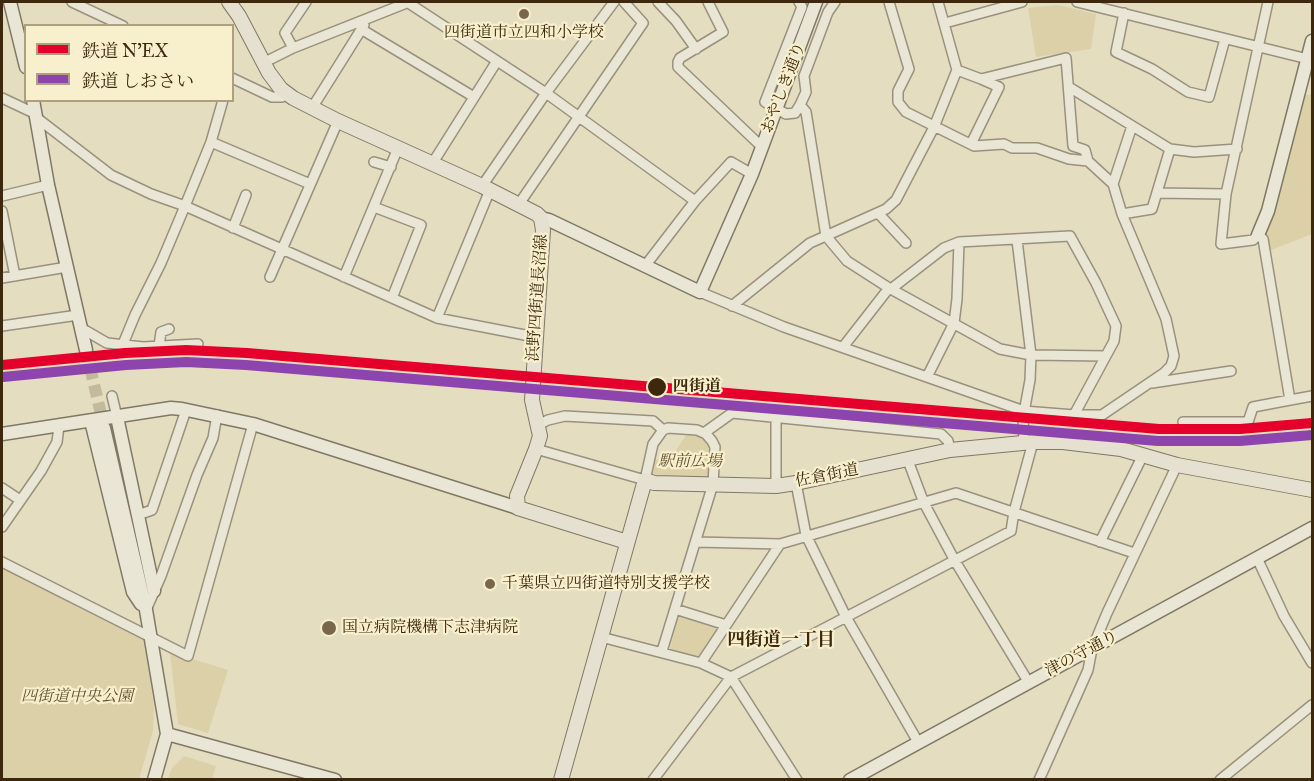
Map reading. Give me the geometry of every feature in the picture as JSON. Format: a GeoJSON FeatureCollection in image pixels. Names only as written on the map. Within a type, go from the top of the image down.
{"type":"FeatureCollection","features":[{"type":"Feature","properties":{"kind":"main road","name":"浜野四街道長沼線"},"geometry":{"type":"LineString","coordinates":[[229,2],[239,16],[274,82],[286,93],[338,121],[533,210],[540,218],[543,230],[532,400],[540,436],[517,496],[518,508]]}},
{"type":"Feature","properties":{"kind":"main road","name":"佐倉街道"},"geometry":{"type":"LineString","coordinates":[[645,480],[654,483],[776,486],[950,450],[1028,442],[1096,445],[1178,465],[1312,490]]}},
{"type":"Feature","properties":{"kind":"main road"},"geometry":{"type":"LineString","coordinates":[[561,780],[645,480]]}},
{"type":"Feature","properties":{"kind":"main road"},"geometry":{"type":"LineString","coordinates":[[518,508],[627,542]]}},
{"type":"Feature","properties":{"kind":"street"},"geometry":{"type":"LineString","coordinates":[[10,2],[24,60]]}},
{"type":"Feature","properties":{"kind":"street"},"geometry":{"type":"LineString","coordinates":[[72,2],[119,24]]}},
{"type":"Feature","properties":{"kind":"street"},"geometry":{"type":"LineString","coordinates":[[263,63],[293,48],[408,2],[546,93],[696,201]]}},
{"type":"Feature","properties":{"kind":"street"},"geometry":{"type":"LineString","coordinates":[[437,318],[486,188],[546,93],[614,2]]}},
{"type":"Feature","properties":{"kind":"street"},"geometry":{"type":"LineString","coordinates":[[519,204],[643,23],[624,2]]}},
{"type":"Feature","properties":{"kind":"street"},"geometry":{"type":"LineString","coordinates":[[658,2],[676,21],[696,49]]}},
{"type":"Feature","properties":{"kind":"street"},"geometry":{"type":"LineString","coordinates":[[708,2],[723,32],[680,58],[678,67],[762,147]]}},
{"type":"Feature","properties":{"kind":"street"},"geometry":{"type":"LineString","coordinates":[[799,2],[802,7],[765,102],[786,114],[795,113],[806,92],[804,76],[828,12],[835,2]]}},
{"type":"Feature","properties":{"kind":"street","name":"おやしき通り"},"geometry":{"type":"LineString","coordinates":[[700,292],[752,174],[816,2]]}},
{"type":"Feature","properties":{"kind":"street"},"geometry":{"type":"LineString","coordinates":[[890,2],[909,69],[898,92],[898,102],[906,112],[974,146],[1004,144],[1012,148],[1036,148],[1069,159],[1088,161]]}},
{"type":"Feature","properties":{"kind":"street"},"geometry":{"type":"LineString","coordinates":[[732,306],[810,243],[886,209],[896,200],[934,127],[957,70],[938,2]]}},
{"type":"Feature","properties":{"kind":"street"},"geometry":{"type":"LineString","coordinates":[[945,23],[1022,2]]}},
{"type":"Feature","properties":{"kind":"street"},"geometry":{"type":"LineString","coordinates":[[1077,2],[1094,3],[1124,14],[1310,60]]}},
{"type":"Feature","properties":{"kind":"street"},"geometry":{"type":"LineString","coordinates":[[1268,2],[1226,194],[1221,244],[1253,240],[1258,235],[1268,211],[1310,60],[1312,41]]}},
{"type":"Feature","properties":{"kind":"street"},"geometry":{"type":"LineString","coordinates":[[293,48],[285,33],[303,3]]}},
{"type":"Feature","properties":{"kind":"street"},"geometry":{"type":"LineString","coordinates":[[1124,14],[1116,52],[1152,69],[1188,92],[1209,97],[1226,39]]}},
{"type":"Feature","properties":{"kind":"street"},"geometry":{"type":"LineString","coordinates":[[312,108],[368,18]]}},
{"type":"Feature","properties":{"kind":"street"},"geometry":{"type":"LineString","coordinates":[[361,28],[474,97]]}},
{"type":"Feature","properties":{"kind":"street"},"geometry":{"type":"LineString","coordinates":[[540,218],[549,220],[732,306],[927,377],[1024,411],[1074,416],[1102,415],[1171,366],[1174,356],[1166,319],[1122,214],[1113,184],[1088,161],[1085,150],[1073,146],[1066,58],[981,79]]}},
{"type":"Feature","properties":{"kind":"street"},"geometry":{"type":"LineString","coordinates":[[432,164],[497,61]]}},
{"type":"Feature","properties":{"kind":"street"},"geometry":{"type":"LineString","coordinates":[[957,70],[999,87],[971,144]]}},
{"type":"Feature","properties":{"kind":"street"},"geometry":{"type":"LineString","coordinates":[[234,79],[272,97],[282,98],[286,93]]}},
{"type":"Feature","properties":{"kind":"street"},"geometry":{"type":"LineString","coordinates":[[1069,87],[1170,149],[1194,152],[1237,148]]}},
{"type":"Feature","properties":{"kind":"street"},"geometry":{"type":"LineString","coordinates":[[2,98],[37,116],[111,175],[152,194],[185,206],[437,318],[535,337]]}},
{"type":"Feature","properties":{"kind":"street"},"geometry":{"type":"LineString","coordinates":[[34,102],[48,185],[86,350]]}},
{"type":"Feature","properties":{"kind":"street"},"geometry":{"type":"LineString","coordinates":[[123,344],[185,206],[222,102]]}},
{"type":"Feature","properties":{"kind":"street"},"geometry":{"type":"LineString","coordinates":[[800,105],[806,112],[826,236],[847,261],[890,288],[1000,349],[1031,354],[1106,356]]}},
{"type":"Feature","properties":{"kind":"street"},"geometry":{"type":"LineString","coordinates":[[270,276],[338,121]]}},
{"type":"Feature","properties":{"kind":"street"},"geometry":{"type":"LineString","coordinates":[[1113,184],[1132,126]]}},
{"type":"Feature","properties":{"kind":"street"},"geometry":{"type":"LineString","coordinates":[[210,141],[310,184]]}},
{"type":"Feature","properties":{"kind":"street"},"geometry":{"type":"LineString","coordinates":[[344,277],[398,148]]}},
{"type":"Feature","properties":{"kind":"street"},"geometry":{"type":"LineString","coordinates":[[1122,214],[1152,209],[1170,149]]}},
{"type":"Feature","properties":{"kind":"street"},"geometry":{"type":"LineString","coordinates":[[374,162],[391,167]]}},
{"type":"Feature","properties":{"kind":"street"},"geometry":{"type":"LineString","coordinates":[[645,266],[696,201],[731,162],[752,174]]}},
{"type":"Feature","properties":{"kind":"street"},"geometry":{"type":"LineString","coordinates":[[2,196],[48,185]]}},
{"type":"Feature","properties":{"kind":"street"},"geometry":{"type":"LineString","coordinates":[[1157,193],[1226,194]]}},
{"type":"Feature","properties":{"kind":"street"},"geometry":{"type":"LineString","coordinates":[[233,228],[247,200]]}},
{"type":"Feature","properties":{"kind":"street"},"geometry":{"type":"LineString","coordinates":[[374,207],[421,225],[392,298]]}},
{"type":"Feature","properties":{"kind":"street"},"geometry":{"type":"LineString","coordinates":[[2,211],[4,234],[15,276]]}},
{"type":"Feature","properties":{"kind":"street"},"geometry":{"type":"LineString","coordinates":[[878,213],[906,243]]}},
{"type":"Feature","properties":{"kind":"street"},"geometry":{"type":"LineString","coordinates":[[1258,235],[1263,239],[1290,400]]}},
{"type":"Feature","properties":{"kind":"street"},"geometry":{"type":"LineString","coordinates":[[843,347],[890,288],[944,248],[959,242],[1070,236],[1116,326],[1114,341],[1074,416]]}},
{"type":"Feature","properties":{"kind":"street"},"geometry":{"type":"LineString","coordinates":[[653,780],[731,677],[1011,531],[1028,442],[1024,411],[1030,380],[1031,354],[1017,240]]}},
{"type":"Feature","properties":{"kind":"street"},"geometry":{"type":"LineString","coordinates":[[927,377],[954,323],[959,242]]}},
{"type":"Feature","properties":{"kind":"street"},"geometry":{"type":"LineString","coordinates":[[2,278],[67,267]]}},
{"type":"Feature","properties":{"kind":"street"},"geometry":{"type":"LineString","coordinates":[[2,326],[78,315]]}},
{"type":"Feature","properties":{"kind":"street"},"geometry":{"type":"LineString","coordinates":[[81,328],[107,343],[159,346],[198,344]]}},
{"type":"Feature","properties":{"kind":"street"},"geometry":{"type":"LineString","coordinates":[[159,346],[160,332],[170,329]]}},
{"type":"Feature","properties":{"kind":"street"},"geometry":{"type":"LineString","coordinates":[[1150,383],[1231,371]]}},
{"type":"Feature","properties":{"kind":"street"},"geometry":{"type":"LineString","coordinates":[[112,396],[154,591]]}},
{"type":"Feature","properties":{"kind":"street"},"geometry":{"type":"LineString","coordinates":[[1183,422],[1248,422],[1253,406],[1312,396]]}},
{"type":"Feature","properties":{"kind":"street"},"geometry":{"type":"LineString","coordinates":[[2,434],[171,408],[186,410],[254,424],[518,508]]}},
{"type":"Feature","properties":{"kind":"street"},"geometry":{"type":"LineString","coordinates":[[138,515],[152,510],[186,410]]}},
{"type":"Feature","properties":{"kind":"street"},"geometry":{"type":"LineString","coordinates":[[704,433],[732,413],[941,434],[948,441],[950,450]]}},
{"type":"Feature","properties":{"kind":"street"},"geometry":{"type":"LineString","coordinates":[[146,610],[213,438],[217,415]]}},
{"type":"Feature","properties":{"kind":"street"},"geometry":{"type":"LineString","coordinates":[[538,425],[565,416],[652,421],[663,430]]}},
{"type":"Feature","properties":{"kind":"street"},"geometry":{"type":"LineString","coordinates":[[776,486],[777,418]]}},
{"type":"Feature","properties":{"kind":"street"},"geometry":{"type":"LineString","coordinates":[[91,421],[133,592],[146,610]]}},
{"type":"Feature","properties":{"kind":"street"},"geometry":{"type":"LineString","coordinates":[[2,562],[188,656],[254,424]]}},
{"type":"Feature","properties":{"kind":"street"},"geometry":{"type":"LineString","coordinates":[[2,527],[41,471],[57,442],[59,426]]}},
{"type":"Feature","properties":{"kind":"street"},"geometry":{"type":"LineString","coordinates":[[536,449],[645,480],[653,444],[663,430],[668,428],[697,429],[704,433],[715,447],[713,484],[663,651]]}},
{"type":"Feature","properties":{"kind":"street"},"geometry":{"type":"LineString","coordinates":[[104,429],[146,610],[167,734],[154,780]]}},
{"type":"Feature","properties":{"kind":"street"},"geometry":{"type":"LineString","coordinates":[[1100,542],[1143,455]]}},
{"type":"Feature","properties":{"kind":"street"},"geometry":{"type":"LineString","coordinates":[[908,458],[924,503],[955,561],[1029,683]]}},
{"type":"Feature","properties":{"kind":"street"},"geometry":{"type":"LineString","coordinates":[[1039,780],[1088,670],[1098,633],[1134,553],[1178,465]]}},
{"type":"Feature","properties":{"kind":"street"},"geometry":{"type":"LineString","coordinates":[[796,483],[806,535],[846,617],[918,742]]}},
{"type":"Feature","properties":{"kind":"street"},"geometry":{"type":"LineString","coordinates":[[2,488],[20,500]]}},
{"type":"Feature","properties":{"kind":"street"},"geometry":{"type":"LineString","coordinates":[[696,542],[780,544],[956,493],[1134,553]]}},
{"type":"Feature","properties":{"kind":"street","name":"津の守通り"},"geometry":{"type":"LineString","coordinates":[[850,780],[1312,528]]}},
{"type":"Feature","properties":{"kind":"street"},"geometry":{"type":"LineString","coordinates":[[701,663],[780,544]]}},
{"type":"Feature","properties":{"kind":"street"},"geometry":{"type":"LineString","coordinates":[[1257,558],[1284,616],[1312,663]]}},
{"type":"Feature","properties":{"kind":"street"},"geometry":{"type":"LineString","coordinates":[[675,609],[726,626]]}},
{"type":"Feature","properties":{"kind":"street"},"geometry":{"type":"LineString","coordinates":[[601,637],[663,651],[701,663],[731,677],[797,780]]}},
{"type":"Feature","properties":{"kind":"street"},"geometry":{"type":"LineString","coordinates":[[1220,780],[1312,705]]}},
{"type":"Feature","properties":{"kind":"street"},"geometry":{"type":"LineString","coordinates":[[167,734],[333,779]]}},
{"type":"Feature","properties":{"kind":"green space"},"geometry":{"type":"Polygon","coordinates":[[[1058,5],[1096,14],[1091,49],[1036,57],[1028,8],[1058,5]]]}},
{"type":"Feature","properties":{"kind":"green space"},"geometry":{"type":"Polygon","coordinates":[[[1298,94],[1312,95],[1312,234],[1266,252],[1263,239],[1298,94]]]}},
{"type":"Feature","properties":{"kind":"green space","name":"駅前広場"},"geometry":{"type":"Polygon","coordinates":[[[686,435],[697,435],[708,442],[709,476],[703,481],[652,478],[649,473],[653,460],[671,458],[686,435]]]}},
{"type":"Feature","properties":{"kind":"green space","name":"四街道中央公園"},"geometry":{"type":"Polygon","coordinates":[[[2,566],[144,640],[154,706],[153,731],[139,779],[2,779],[2,566]]]}},
{"type":"Feature","properties":{"kind":"green space"},"geometry":{"type":"Polygon","coordinates":[[[678,612],[721,623],[697,657],[670,649],[678,612]]]}},
{"type":"Feature","properties":{"kind":"green space"},"geometry":{"type":"Polygon","coordinates":[[[170,652],[228,670],[208,733],[178,724],[170,652]]]}},
{"type":"Feature","properties":{"kind":"green space"},"geometry":{"type":"Polygon","coordinates":[[[184,756],[216,766],[212,779],[168,779],[172,768],[184,756]]]}},
{"type":"Feature","properties":{"kind":"tunnel"},"geometry":{"type":"LineString","coordinates":[[86,350],[104,427]]}},
{"type":"Feature","properties":{"kind":"rail line","name":"N'EX"},"geometry":{"type":"LineString","coordinates":[[2,365],[125,353],[186,350],[247,353],[1159,429],[1240,429],[1312,423]]}},
{"type":"Feature","properties":{"kind":"rail line","name":"しおさい"},"geometry":{"type":"LineString","coordinates":[[3,377],[126,365],[186,362],[246,365],[1158,441],[1240,441],[1312,435]]}},
{"type":"Feature","properties":{"kind":"place","name":"四街道市立四和小学校"},"geometry":{"type":"Point","coordinates":[524,14]}},
{"type":"Feature","properties":{"kind":"place","name":"四街道"},"geometry":{"type":"Point","coordinates":[657,387]}},
{"type":"Feature","properties":{"kind":"place","name":"千葉県立四街道特別支援学校"},"geometry":{"type":"Point","coordinates":[490,584]}},
{"type":"Feature","properties":{"kind":"place","name":"国立病院機構下志津病院"},"geometry":{"type":"Point","coordinates":[329,628]}},
{"type":"Feature","properties":{"kind":"district","name":"四街道一丁目"},"geometry":{"type":"Point","coordinates":[781,641]}}]}
